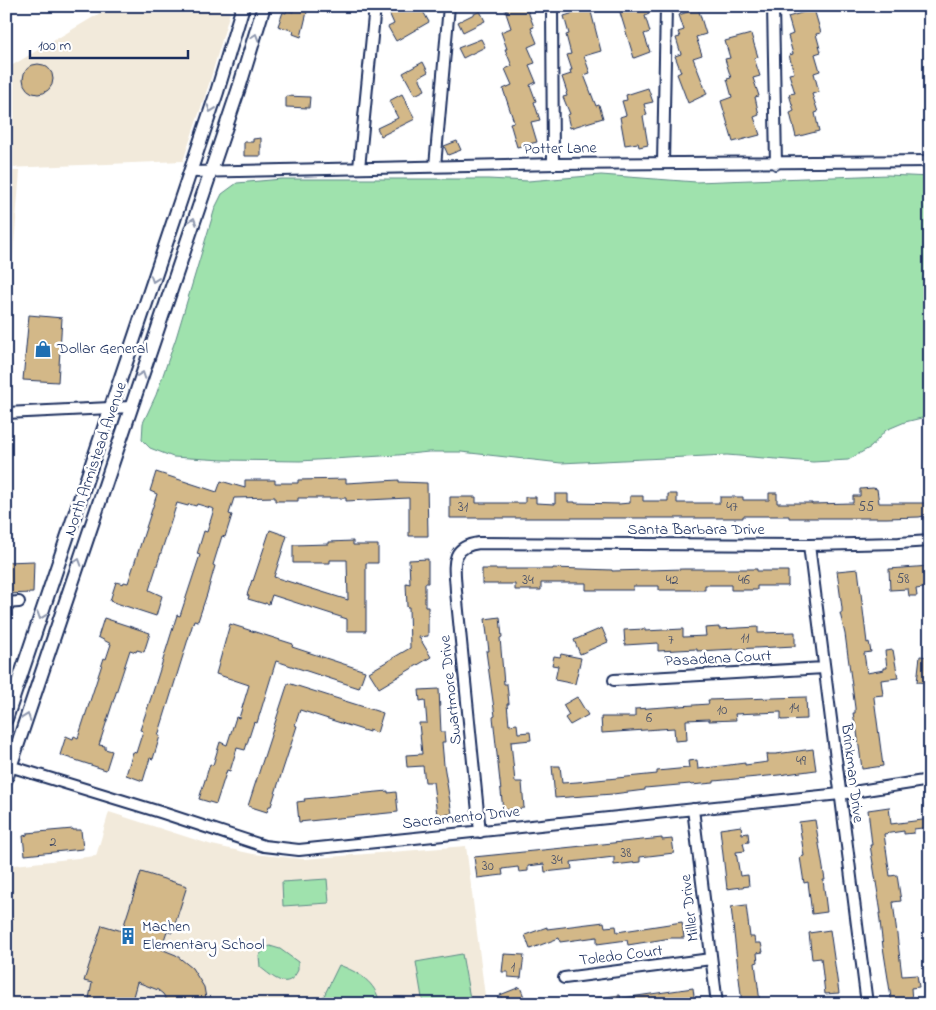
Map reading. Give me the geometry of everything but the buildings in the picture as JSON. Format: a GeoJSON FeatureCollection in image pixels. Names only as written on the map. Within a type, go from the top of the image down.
{"type":"FeatureCollection","features":[{"type":"Feature","properties":{"kind":"main road","name":"North Armistead Avenue"},"geometry":{"type":"LineString","coordinates":[[6,719],[227,62],[243,6]]}},
{"type":"Feature","properties":{"kind":"main road","name":"North Armistead Avenue"},"geometry":{"type":"LineString","coordinates":[[6,780],[8,766],[131,407],[264,6]]}},
{"type":"Feature","properties":{"kind":"street"},"geometry":{"type":"LineString","coordinates":[[359,168],[375,6]]}},
{"type":"Feature","properties":{"kind":"street"},"geometry":{"type":"LineString","coordinates":[[435,166],[449,6]]}},
{"type":"Feature","properties":{"kind":"street"},"geometry":{"type":"LineString","coordinates":[[552,6],[553,164]]}},
{"type":"Feature","properties":{"kind":"street"},"geometry":{"type":"LineString","coordinates":[[663,163],[666,6]]}},
{"type":"Feature","properties":{"kind":"street"},"geometry":{"type":"LineString","coordinates":[[773,6],[776,164]]}},
{"type":"Feature","properties":{"kind":"street","name":"Potter Lane"},"geometry":{"type":"LineString","coordinates":[[190,172],[553,164],[776,164],[930,161]]}},
{"type":"Feature","properties":{"kind":"street"},"geometry":{"type":"LineString","coordinates":[[6,413],[131,407]]}},
{"type":"Feature","properties":{"kind":"street","name":"Santa Barbara Drive"},"geometry":{"type":"LineString","coordinates":[[462,548],[479,543],[809,545],[930,541]]}},
{"type":"Feature","properties":{"kind":"street","name":"Brinkman Drive"},"geometry":{"type":"LineString","coordinates":[[809,545],[867,1004]]}},
{"type":"Feature","properties":{"kind":"street","name":"Swartmore Drive"},"geometry":{"type":"LineString","coordinates":[[462,548],[456,557],[456,591],[480,832]]}},
{"type":"Feature","properties":{"kind":"street"},"geometry":{"type":"LineString","coordinates":[[6,603],[19,602]]}},
{"type":"Feature","properties":{"kind":"street","name":"Pasadena Court"},"geometry":{"type":"LineString","coordinates":[[614,680],[824,668]]}},
{"type":"Feature","properties":{"kind":"street","name":"Sacramento Drive"},"geometry":{"type":"LineString","coordinates":[[8,766],[264,846],[299,850],[840,794],[930,780]]}},
{"type":"Feature","properties":{"kind":"street","name":"Miller Drive"},"geometry":{"type":"LineString","coordinates":[[693,809],[717,1004]]}},
{"type":"Feature","properties":{"kind":"street","name":"Toledo Court"},"geometry":{"type":"LineString","coordinates":[[564,978],[711,959]]}},
{"type":"Feature","properties":{"kind":"shaded area"},"geometry":{"type":"Polygon","coordinates":[[[112,6],[198,6],[230,12],[209,84],[183,161],[6,168],[6,69],[112,6]]]}},
{"type":"Feature","properties":{"kind":"shaded area"},"geometry":{"type":"Polygon","coordinates":[[[6,171],[20,171],[6,344],[6,171]]]}},
{"type":"Feature","properties":{"kind":"shaded area"},"geometry":{"type":"Polygon","coordinates":[[[109,812],[212,845],[253,854],[304,859],[466,846],[486,1004],[6,1004],[6,866],[96,856],[109,812]]]}},
{"type":"Feature","properties":{"kind":"green space"},"geometry":{"type":"Polygon","coordinates":[[[601,175],[696,182],[888,175],[930,177],[930,416],[905,422],[886,430],[871,447],[848,460],[813,462],[727,455],[561,463],[461,452],[429,452],[300,461],[223,460],[173,457],[150,448],[142,440],[143,423],[156,395],[176,338],[215,208],[222,194],[237,183],[282,179],[488,179],[528,181],[601,175]]]}},
{"type":"Feature","properties":{"kind":"green space"},"geometry":{"type":"Polygon","coordinates":[[[327,879],[329,903],[283,906],[282,882],[327,879]]]}},
{"type":"Feature","properties":{"kind":"green space"},"geometry":{"type":"Polygon","coordinates":[[[270,946],[280,949],[298,962],[298,970],[290,980],[280,981],[260,967],[259,956],[265,948],[270,946]]]}},
{"type":"Feature","properties":{"kind":"green space"},"geometry":{"type":"Polygon","coordinates":[[[462,954],[471,1004],[423,1004],[416,962],[462,954]]]}},
{"type":"Feature","properties":{"kind":"green space"},"geometry":{"type":"Polygon","coordinates":[[[339,965],[365,979],[375,990],[380,1004],[320,1004],[339,965]]]}},
{"type":"Feature","properties":{"kind":"place","name":"Dollar General"},"geometry":{"type":"Point","coordinates":[43,349]}},
{"type":"Feature","properties":{"kind":"place","name":"Machen Elementary School"},"geometry":{"type":"Point","coordinates":[128,936]}}]}
